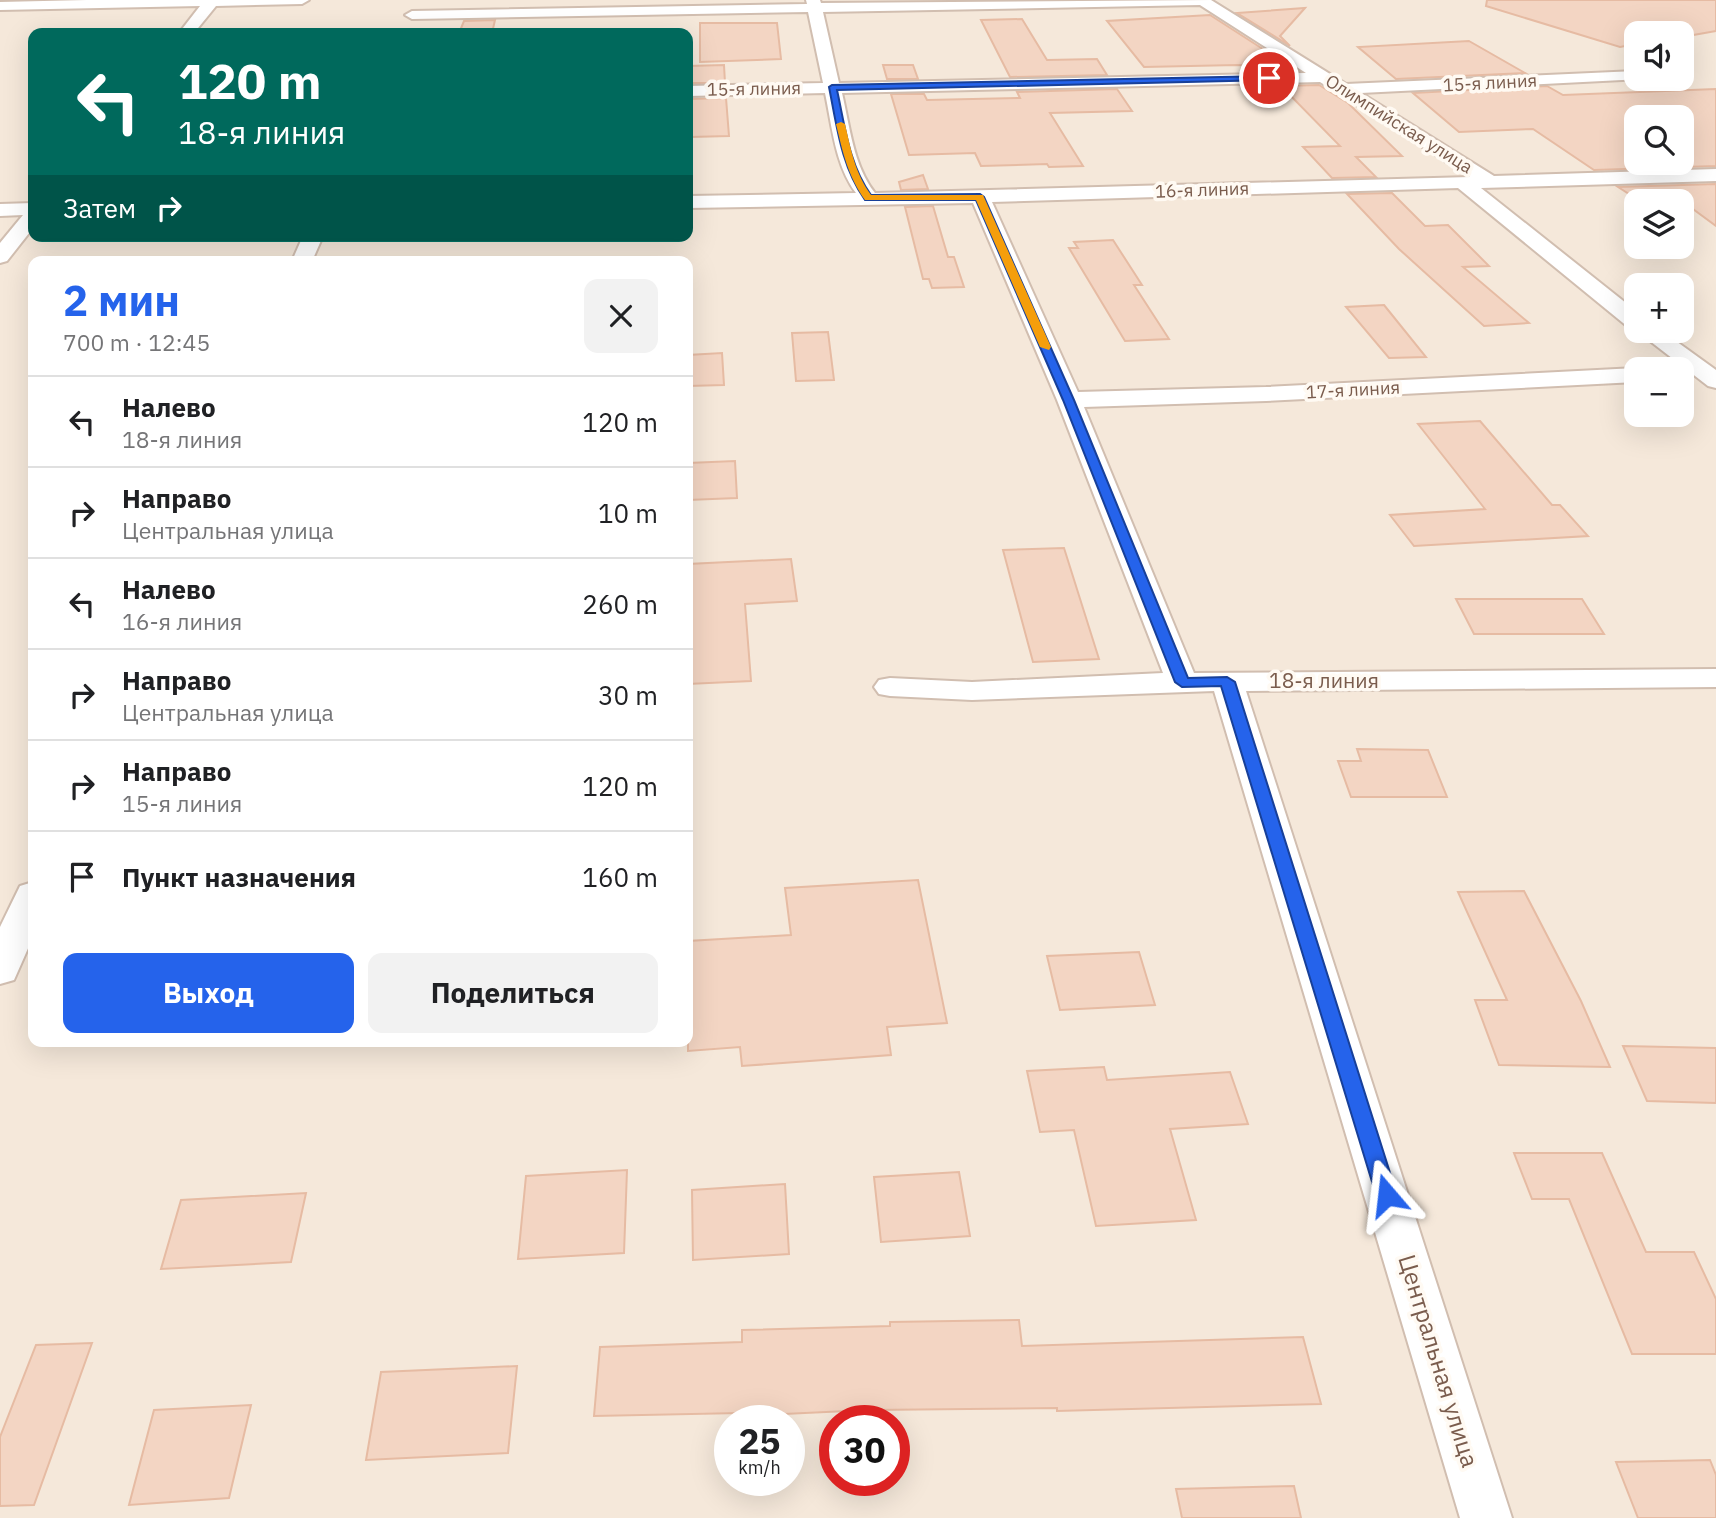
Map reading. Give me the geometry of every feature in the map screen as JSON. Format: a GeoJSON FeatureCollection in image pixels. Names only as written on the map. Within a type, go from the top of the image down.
{"type":"FeatureCollection","features":[{"type":"Feature","properties":{"kind":"street"},"geometry":{"type":"LineString","coordinates":[[6,6],[302,0]]}},
{"type":"Feature","properties":{"kind":"street"},"geometry":{"type":"LineString","coordinates":[[406,28],[417,0]]}},
{"type":"Feature","properties":{"kind":"street"},"geometry":{"type":"LineString","coordinates":[[190,28],[213,1]]}},
{"type":"Feature","properties":{"kind":"street"},"geometry":{"type":"LineString","coordinates":[[412,15],[815,4],[1201,1]]}},
{"type":"Feature","properties":{"kind":"street","name":"Олимпийская улица"},"geometry":{"type":"LineString","coordinates":[[1201,1],[1491,182]]}},
{"type":"Feature","properties":{"kind":"street"},"geometry":{"type":"LineString","coordinates":[[815,4],[849,163],[856,181],[869,198]]}},
{"type":"Feature","properties":{"kind":"street","name":"15-я линия"},"geometry":{"type":"LineString","coordinates":[[693,91],[1324,77]]}},
{"type":"Feature","properties":{"kind":"street","name":"15-я линия"},"geometry":{"type":"LineString","coordinates":[[1344,89],[1624,77]]}},
{"type":"Feature","properties":{"kind":"street","name":"16-я линия"},"geometry":{"type":"LineString","coordinates":[[693,202],[980,197],[1716,175]]}},
{"type":"Feature","properties":{"kind":"street","name":"Олимпийская улица"},"geometry":{"type":"LineString","coordinates":[[1463,183],[1624,312]]}},
{"type":"Feature","properties":{"kind":"street"},"geometry":{"type":"LineString","coordinates":[[980,197],[1069,400],[1182,682]]}},
{"type":"Feature","properties":{"kind":"street"},"geometry":{"type":"LineString","coordinates":[[0,210],[28,209]]}},
{"type":"Feature","properties":{"kind":"street"},"geometry":{"type":"LineString","coordinates":[[0,257],[28,221]]}},
{"type":"Feature","properties":{"kind":"street"},"geometry":{"type":"LineString","coordinates":[[1662,343],[1700,375]]}},
{"type":"Feature","properties":{"kind":"street","name":"17-я линия"},"geometry":{"type":"LineString","coordinates":[[1069,400],[1292,393],[1624,376]]}},
{"type":"Feature","properties":{"kind":"street","name":"18-я линия"},"geometry":{"type":"LineString","coordinates":[[890,687],[972,691],[1182,682],[1716,678]]}},
{"type":"Feature","properties":{"kind":"street","name":"Центральная улица"},"geometry":{"type":"LineString","coordinates":[[1227,682],[1486,1518]]}},
{"type":"Feature","properties":{"kind":"street"},"geometry":{"type":"LineString","coordinates":[[0,971],[28,906]]}},
{"type":"Feature","properties":{"kind":"shaded area"},"geometry":{"type":"Polygon","coordinates":[[[0,0],[1716,0],[1716,1518],[0,1518],[0,0]]]}},
{"type":"Feature","properties":{"kind":"building"},"geometry":{"type":"Polygon","coordinates":[[[1487,0],[1716,0],[1716,31],[1694,35],[1694,21],[1624,21],[1624,46],[1620,47],[1486,6],[1487,0]]]}},
{"type":"Feature","properties":{"kind":"building"},"geometry":{"type":"Polygon","coordinates":[[[1305,8],[1280,36],[1290,46],[1237,13],[1305,8]]]}},
{"type":"Feature","properties":{"kind":"building"},"geometry":{"type":"Polygon","coordinates":[[[1210,15],[1297,71],[1267,71],[1262,66],[1237,65],[1144,67],[1107,21],[1210,15]]]}},
{"type":"Feature","properties":{"kind":"building"},"geometry":{"type":"Polygon","coordinates":[[[1022,19],[1047,60],[1097,59],[1107,75],[1010,77],[981,20],[1022,19]]]}},
{"type":"Feature","properties":{"kind":"building"},"geometry":{"type":"Polygon","coordinates":[[[495,20],[493,28],[461,28],[464,21],[495,20]]]}},
{"type":"Feature","properties":{"kind":"building"},"geometry":{"type":"Polygon","coordinates":[[[700,23],[777,23],[781,59],[700,62],[700,23]]]}},
{"type":"Feature","properties":{"kind":"building"},"geometry":{"type":"Polygon","coordinates":[[[1469,41],[1525,73],[1396,79],[1358,47],[1469,41]]]}},
{"type":"Feature","properties":{"kind":"building"},"geometry":{"type":"Polygon","coordinates":[[[724,65],[725,83],[693,83],[693,66],[724,65]]]}},
{"type":"Feature","properties":{"kind":"building"},"geometry":{"type":"Polygon","coordinates":[[[883,65],[913,65],[918,79],[887,79],[883,65]]]}},
{"type":"Feature","properties":{"kind":"building"},"geometry":{"type":"Polygon","coordinates":[[[1319,85],[1348,103],[1402,156],[1356,157],[1376,177],[1332,178],[1303,147],[1340,146],[1281,86],[1319,85]]]}},
{"type":"Feature","properties":{"kind":"building"},"geometry":{"type":"Polygon","coordinates":[[[1547,86],[1563,95],[1716,89],[1716,166],[1694,167],[1694,105],[1624,105],[1624,169],[1594,170],[1533,129],[1459,132],[1413,93],[1547,86]]]}},
{"type":"Feature","properties":{"kind":"building"},"geometry":{"type":"Polygon","coordinates":[[[1117,89],[1132,111],[1050,113],[1083,166],[1049,167],[1047,164],[981,166],[975,153],[909,155],[891,94],[924,94],[927,100],[1020,98],[1017,92],[1117,89]]]}},
{"type":"Feature","properties":{"kind":"building"},"geometry":{"type":"Polygon","coordinates":[[[726,98],[729,136],[693,137],[693,99],[726,98]]]}},
{"type":"Feature","properties":{"kind":"building"},"geometry":{"type":"Polygon","coordinates":[[[923,175],[928,189],[901,190],[899,182],[923,175]]]}},
{"type":"Feature","properties":{"kind":"building"},"geometry":{"type":"Polygon","coordinates":[[[1716,184],[1716,226],[1694,210],[1694,189],[1624,191],[1618,187],[1716,184]]]}},
{"type":"Feature","properties":{"kind":"building"},"geometry":{"type":"Polygon","coordinates":[[[1392,193],[1425,226],[1448,225],[1489,266],[1463,267],[1529,323],[1484,326],[1399,249],[1347,194],[1392,193]]]}},
{"type":"Feature","properties":{"kind":"building"},"geometry":{"type":"Polygon","coordinates":[[[933,206],[948,257],[954,257],[964,287],[932,288],[929,279],[923,279],[905,207],[933,206]]]}},
{"type":"Feature","properties":{"kind":"building"},"geometry":{"type":"Polygon","coordinates":[[[1113,240],[1142,285],[1134,285],[1169,339],[1125,341],[1069,248],[1078,248],[1074,242],[1113,240]]]}},
{"type":"Feature","properties":{"kind":"building"},"geometry":{"type":"Polygon","coordinates":[[[1384,305],[1426,357],[1389,358],[1346,307],[1384,305]]]}},
{"type":"Feature","properties":{"kind":"building"},"geometry":{"type":"Polygon","coordinates":[[[828,332],[834,380],[796,381],[792,333],[828,332]]]}},
{"type":"Feature","properties":{"kind":"building"},"geometry":{"type":"Polygon","coordinates":[[[722,353],[724,385],[693,386],[693,355],[722,353]]]}},
{"type":"Feature","properties":{"kind":"building"},"geometry":{"type":"Polygon","coordinates":[[[1480,421],[1552,505],[1560,505],[1588,536],[1414,546],[1390,515],[1485,509],[1418,424],[1480,421]]]}},
{"type":"Feature","properties":{"kind":"building"},"geometry":{"type":"Polygon","coordinates":[[[735,461],[737,498],[693,500],[693,463],[735,461]]]}},
{"type":"Feature","properties":{"kind":"building"},"geometry":{"type":"Polygon","coordinates":[[[1064,548],[1099,659],[1033,662],[1003,550],[1064,548]]]}},
{"type":"Feature","properties":{"kind":"building"},"geometry":{"type":"Polygon","coordinates":[[[791,559],[797,601],[745,604],[751,681],[693,684],[693,564],[791,559]]]}},
{"type":"Feature","properties":{"kind":"building"},"geometry":{"type":"Polygon","coordinates":[[[1456,599],[1582,599],[1604,634],[1474,634],[1456,599]]]}},
{"type":"Feature","properties":{"kind":"building"},"geometry":{"type":"Polygon","coordinates":[[[1357,749],[1428,750],[1447,797],[1351,797],[1338,761],[1361,761],[1357,749]]]}},
{"type":"Feature","properties":{"kind":"building"},"geometry":{"type":"Polygon","coordinates":[[[918,880],[947,1023],[887,1027],[891,1055],[742,1066],[740,1047],[688,1051],[688,1047],[693,1047],[693,941],[791,935],[785,888],[918,880]]]}},
{"type":"Feature","properties":{"kind":"building"},"geometry":{"type":"Polygon","coordinates":[[[1524,891],[1581,1001],[1610,1067],[1499,1065],[1475,1000],[1507,1000],[1458,892],[1524,891]]]}},
{"type":"Feature","properties":{"kind":"building"},"geometry":{"type":"Polygon","coordinates":[[[1139,952],[1155,1005],[1060,1010],[1047,956],[1139,952]]]}},
{"type":"Feature","properties":{"kind":"building"},"geometry":{"type":"Polygon","coordinates":[[[1623,1046],[1716,1048],[1716,1103],[1647,1101],[1623,1046]]]}},
{"type":"Feature","properties":{"kind":"building"},"geometry":{"type":"Polygon","coordinates":[[[1104,1067],[1107,1080],[1230,1072],[1248,1124],[1170,1129],[1196,1220],[1096,1226],[1074,1130],[1040,1132],[1027,1071],[1104,1067]]]}},
{"type":"Feature","properties":{"kind":"building"},"geometry":{"type":"Polygon","coordinates":[[[1514,1153],[1602,1153],[1646,1252],[1694,1252],[1716,1299],[1716,1354],[1632,1354],[1569,1199],[1532,1199],[1514,1153]]]}},
{"type":"Feature","properties":{"kind":"building"},"geometry":{"type":"Polygon","coordinates":[[[627,1170],[624,1253],[518,1259],[526,1176],[627,1170]]]}},
{"type":"Feature","properties":{"kind":"building"},"geometry":{"type":"Polygon","coordinates":[[[959,1172],[970,1236],[881,1242],[874,1177],[959,1172]]]}},
{"type":"Feature","properties":{"kind":"building"},"geometry":{"type":"Polygon","coordinates":[[[785,1184],[789,1254],[693,1260],[692,1190],[785,1184]]]}},
{"type":"Feature","properties":{"kind":"building"},"geometry":{"type":"Polygon","coordinates":[[[306,1193],[291,1262],[161,1269],[181,1200],[306,1193]]]}},
{"type":"Feature","properties":{"kind":"building"},"geometry":{"type":"Polygon","coordinates":[[[1019,1320],[1022,1346],[1303,1337],[1321,1404],[1057,1411],[1057,1408],[910,1410],[910,1405],[819,1405],[819,1412],[805,1413],[805,1405],[714,1405],[714,1414],[594,1416],[600,1347],[742,1342],[742,1330],[890,1326],[890,1322],[1019,1320]]]}},
{"type":"Feature","properties":{"kind":"building"},"geometry":{"type":"Polygon","coordinates":[[[92,1343],[34,1505],[0,1506],[0,1437],[36,1345],[92,1343]]]}},
{"type":"Feature","properties":{"kind":"building"},"geometry":{"type":"Polygon","coordinates":[[[517,1366],[508,1453],[366,1460],[381,1372],[517,1366]]]}},
{"type":"Feature","properties":{"kind":"building"},"geometry":{"type":"Polygon","coordinates":[[[251,1405],[229,1498],[129,1505],[154,1410],[251,1405]]]}},
{"type":"Feature","properties":{"kind":"building"},"geometry":{"type":"Polygon","coordinates":[[[1710,1460],[1716,1475],[1716,1518],[1638,1518],[1616,1462],[1710,1460]]]}},
{"type":"Feature","properties":{"kind":"building"},"geometry":{"type":"Polygon","coordinates":[[[1294,1486],[1301,1518],[1182,1518],[1176,1489],[1294,1486]]]}},
{"type":"Feature","properties":{"kind":"slow traffic"},"geometry":{"type":"LineString","coordinates":[[841,124],[849,163],[856,181],[869,198],[980,197],[1045,347]]}},
{"type":"Feature","properties":{"kind":"route"},"geometry":{"type":"LineString","coordinates":[[1269,78],[832,87],[849,163],[856,181],[869,198],[980,197],[1069,400],[1182,682],[1227,682],[1387,1195]]}}]}
